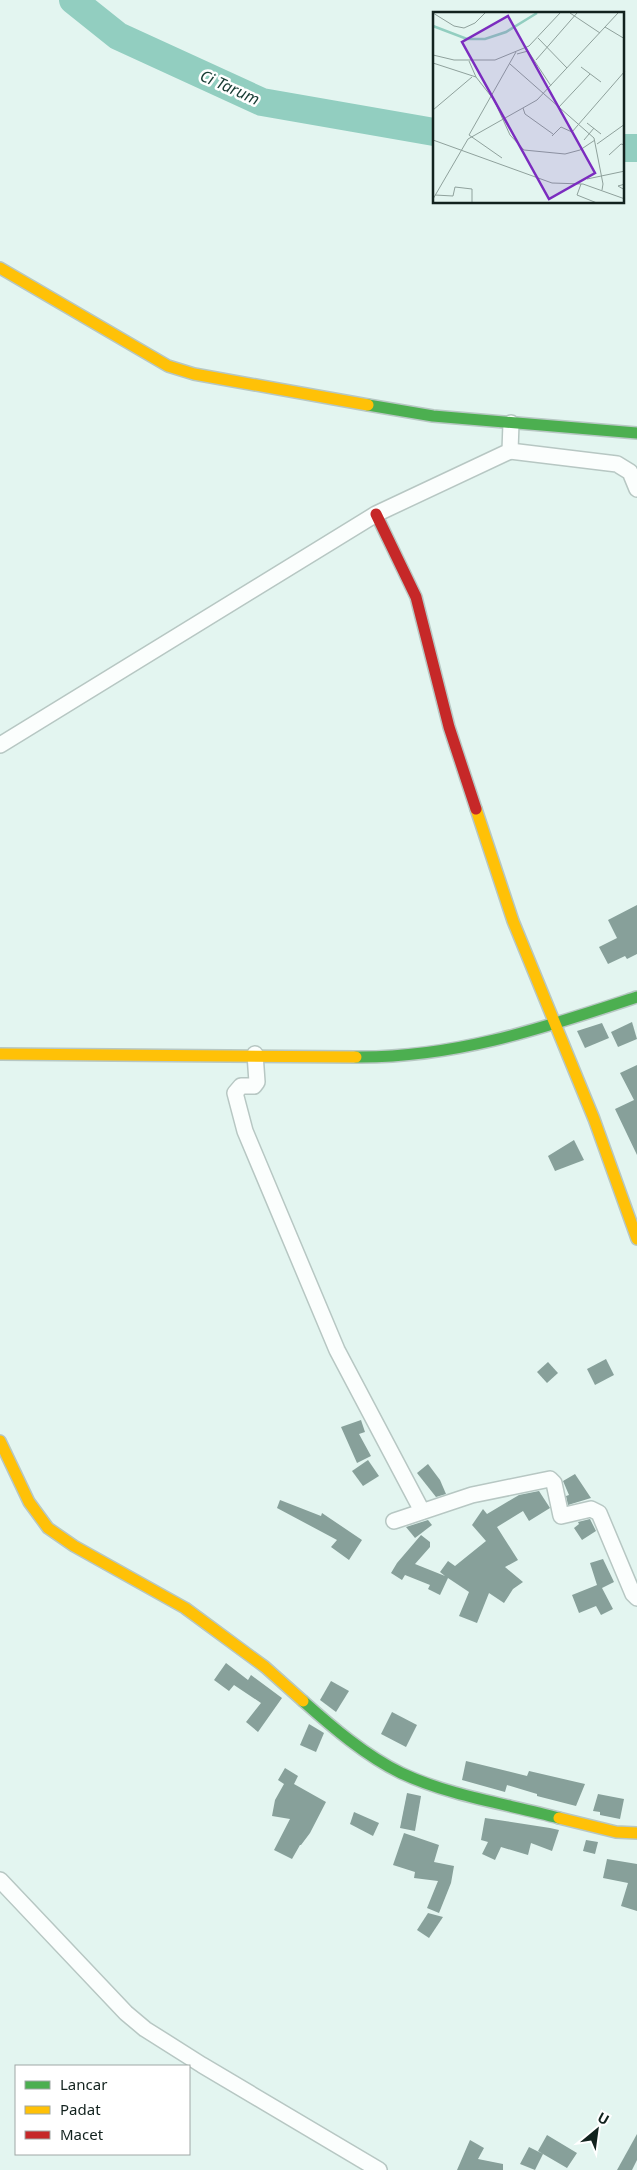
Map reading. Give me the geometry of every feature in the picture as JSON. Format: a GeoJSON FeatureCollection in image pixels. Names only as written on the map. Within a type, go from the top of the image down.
{"type":"FeatureCollection","features":[{"type":"Feature","properties":{"kind":"street"},"geometry":{"type":"LineString","coordinates":[[0,268],[162,362],[194,374],[433,416],[637,433]]}},
{"type":"Feature","properties":{"kind":"street"},"geometry":{"type":"LineString","coordinates":[[510,451],[511,423]]}},
{"type":"Feature","properties":{"kind":"street"},"geometry":{"type":"LineString","coordinates":[[0,746],[376,514],[510,451],[617,464],[630,472],[637,490]]}},
{"type":"Feature","properties":{"kind":"street"},"geometry":{"type":"LineString","coordinates":[[376,514],[416,597],[450,727],[513,921],[594,1119],[637,1239]]}},
{"type":"Feature","properties":{"kind":"street"},"geometry":{"type":"LineString","coordinates":[[0,1054],[255,1054],[367,1057],[412,1055],[454,1050],[556,1024],[637,996]]}},
{"type":"Feature","properties":{"kind":"street"},"geometry":{"type":"LineString","coordinates":[[255,1054],[257,1082],[254,1086],[241,1086],[236,1093],[245,1131],[338,1350],[422,1511]]}},
{"type":"Feature","properties":{"kind":"street"},"geometry":{"type":"LineString","coordinates":[[0,1441],[29,1502],[48,1528],[74,1546],[186,1608],[265,1667],[316,1712],[371,1754],[400,1772],[433,1786],[477,1798],[616,1832],[637,1833]]}},
{"type":"Feature","properties":{"kind":"street"},"geometry":{"type":"LineString","coordinates":[[394,1521],[472,1495],[552,1480],[561,1516],[591,1509],[599,1513],[633,1594],[637,1598]]}},
{"type":"Feature","properties":{"kind":"street"},"geometry":{"type":"LineString","coordinates":[[0,1880],[126,2013],[144,2028],[202,2065],[379,2170]]}},
{"type":"Feature","properties":{"kind":"building"},"geometry":{"type":"Polygon","coordinates":[[[637,905],[637,954],[627,959],[625,956],[608,964],[599,947],[617,938],[608,920],[637,905]]]}},
{"type":"Feature","properties":{"kind":"building"},"geometry":{"type":"Polygon","coordinates":[[[632,1022],[637,1039],[618,1047],[611,1032],[632,1022]]]}},
{"type":"Feature","properties":{"kind":"building"},"geometry":{"type":"Polygon","coordinates":[[[602,1023],[609,1038],[585,1048],[577,1031],[602,1023]]]}},
{"type":"Feature","properties":{"kind":"building"},"geometry":{"type":"Polygon","coordinates":[[[637,1065],[637,1155],[615,1109],[634,1100],[620,1073],[637,1065]]]}},
{"type":"Feature","properties":{"kind":"building"},"geometry":{"type":"Polygon","coordinates":[[[574,1140],[584,1160],[555,1171],[548,1156],[574,1140]]]}},
{"type":"Feature","properties":{"kind":"building"},"geometry":{"type":"Polygon","coordinates":[[[606,1359],[614,1375],[595,1385],[587,1369],[606,1359]]]}},
{"type":"Feature","properties":{"kind":"building"},"geometry":{"type":"Polygon","coordinates":[[[548,1362],[558,1373],[547,1383],[537,1372],[548,1362]]]}},
{"type":"Feature","properties":{"kind":"building"},"geometry":{"type":"Polygon","coordinates":[[[361,1420],[365,1432],[359,1434],[371,1456],[357,1463],[341,1427],[361,1420]]]}},
{"type":"Feature","properties":{"kind":"building"},"geometry":{"type":"Polygon","coordinates":[[[368,1460],[379,1476],[363,1486],[352,1471],[368,1460]]]}},
{"type":"Feature","properties":{"kind":"building"},"geometry":{"type":"Polygon","coordinates":[[[428,1464],[440,1480],[446,1494],[436,1497],[417,1473],[428,1464]]]}},
{"type":"Feature","properties":{"kind":"building"},"geometry":{"type":"Polygon","coordinates":[[[575,1474],[591,1498],[568,1505],[566,1496],[569,1495],[563,1481],[575,1474]]]}},
{"type":"Feature","properties":{"kind":"building"},"geometry":{"type":"Polygon","coordinates":[[[539,1491],[550,1508],[529,1521],[523,1511],[497,1527],[518,1560],[505,1567],[523,1582],[513,1589],[504,1603],[489,1593],[477,1623],[459,1616],[469,1592],[448,1578],[440,1595],[428,1589],[430,1585],[405,1575],[402,1580],[391,1573],[421,1535],[430,1542],[430,1547],[415,1564],[445,1576],[440,1572],[448,1561],[455,1566],[486,1541],[472,1525],[483,1509],[487,1514],[519,1495],[539,1491]]]}},
{"type":"Feature","properties":{"kind":"building"},"geometry":{"type":"Polygon","coordinates":[[[280,1500],[321,1516],[322,1513],[362,1540],[349,1560],[331,1547],[337,1540],[277,1508],[280,1500]]]}},
{"type":"Feature","properties":{"kind":"building"},"geometry":{"type":"Polygon","coordinates":[[[590,1519],[596,1531],[582,1540],[574,1528],[579,1524],[578,1522],[590,1519]]]}},
{"type":"Feature","properties":{"kind":"building"},"geometry":{"type":"Polygon","coordinates":[[[428,1520],[432,1525],[415,1538],[406,1527],[428,1520]]]}},
{"type":"Feature","properties":{"kind":"building"},"geometry":{"type":"Polygon","coordinates":[[[603,1559],[614,1582],[602,1588],[613,1609],[601,1615],[596,1606],[579,1613],[572,1595],[597,1585],[590,1563],[603,1559]]]}},
{"type":"Feature","properties":{"kind":"building"},"geometry":{"type":"Polygon","coordinates":[[[226,1663],[248,1680],[251,1675],[282,1698],[258,1732],[246,1722],[261,1703],[234,1685],[229,1691],[214,1680],[226,1663]]]}},
{"type":"Feature","properties":{"kind":"building"},"geometry":{"type":"Polygon","coordinates":[[[331,1681],[349,1691],[336,1712],[320,1700],[331,1681]]]}},
{"type":"Feature","properties":{"kind":"building"},"geometry":{"type":"Polygon","coordinates":[[[392,1712],[417,1725],[406,1747],[381,1734],[392,1712]]]}},
{"type":"Feature","properties":{"kind":"building"},"geometry":{"type":"Polygon","coordinates":[[[309,1724],[324,1733],[316,1752],[300,1745],[309,1724]]]}},
{"type":"Feature","properties":{"kind":"building"},"geometry":{"type":"Polygon","coordinates":[[[466,1761],[527,1776],[529,1771],[585,1784],[576,1806],[537,1796],[537,1794],[507,1785],[505,1792],[462,1780],[466,1761]]]}},
{"type":"Feature","properties":{"kind":"building"},"geometry":{"type":"Polygon","coordinates":[[[285,1768],[298,1776],[294,1784],[326,1802],[310,1833],[292,1859],[274,1850],[290,1819],[272,1816],[275,1800],[284,1784],[278,1780],[285,1768]]]}},
{"type":"Feature","properties":{"kind":"building"},"geometry":{"type":"Polygon","coordinates":[[[407,1793],[421,1796],[415,1831],[400,1828],[407,1793]]]}},
{"type":"Feature","properties":{"kind":"building"},"geometry":{"type":"Polygon","coordinates":[[[598,1794],[624,1799],[620,1819],[600,1815],[600,1812],[593,1811],[598,1794]]]}},
{"type":"Feature","properties":{"kind":"building"},"geometry":{"type":"Polygon","coordinates":[[[354,1812],[379,1823],[373,1836],[350,1824],[354,1812]]]}},
{"type":"Feature","properties":{"kind":"building"},"geometry":{"type":"Polygon","coordinates":[[[485,1818],[559,1830],[552,1851],[531,1843],[528,1855],[501,1847],[495,1860],[482,1854],[488,1842],[481,1840],[485,1818]]]}},
{"type":"Feature","properties":{"kind":"building"},"geometry":{"type":"Polygon","coordinates":[[[404,1833],[439,1845],[434,1862],[454,1866],[451,1883],[439,1913],[427,1908],[438,1881],[414,1878],[415,1872],[393,1865],[404,1833]]]}},
{"type":"Feature","properties":{"kind":"building"},"geometry":{"type":"Polygon","coordinates":[[[586,1840],[598,1842],[595,1854],[583,1851],[586,1840]]]}},
{"type":"Feature","properties":{"kind":"building"},"geometry":{"type":"Polygon","coordinates":[[[607,1859],[637,1864],[637,1911],[621,1906],[628,1883],[603,1878],[607,1859]]]}},
{"type":"Feature","properties":{"kind":"building"},"geometry":{"type":"Polygon","coordinates":[[[428,1913],[443,1917],[429,1938],[417,1930],[428,1913]]]}},
{"type":"Feature","properties":{"kind":"building"},"geometry":{"type":"Polygon","coordinates":[[[637,2134],[637,2160],[632,2170],[617,2170],[637,2134]]]}},
{"type":"Feature","properties":{"kind":"building"},"geometry":{"type":"Polygon","coordinates":[[[547,2135],[577,2153],[567,2168],[538,2151],[547,2135]]]}},
{"type":"Feature","properties":{"kind":"building"},"geometry":{"type":"Polygon","coordinates":[[[470,2140],[484,2148],[478,2159],[503,2164],[503,2170],[457,2170],[470,2140]]]}},
{"type":"Feature","properties":{"kind":"building"},"geometry":{"type":"Polygon","coordinates":[[[529,2147],[543,2154],[535,2170],[520,2164],[529,2147]]]}},
{"type":"Feature","properties":{"kind":"waterway","name":"Ci Tarum"},"geometry":{"type":"LineString","coordinates":[[73,0],[118,36],[262,102],[433,132]]}},
{"type":"Feature","properties":{"kind":"waterway","name":"Ci Tarum"},"geometry":{"type":"LineString","coordinates":[[624,148],[637,148]]}},
{"type":"Feature","properties":{"kind":"traffic: fast"},"geometry":{"type":"LineString","coordinates":[[368,405],[433,416],[637,433]]}},
{"type":"Feature","properties":{"kind":"traffic: fast"},"geometry":{"type":"LineString","coordinates":[[356,1057],[393,1056],[464,1047],[568,1020],[637,997]]}},
{"type":"Feature","properties":{"kind":"traffic: fast"},"geometry":{"type":"LineString","coordinates":[[303,1701],[362,1750],[401,1773],[459,1794],[559,1818]]}},
{"type":"Feature","properties":{"kind":"traffic: slow"},"geometry":{"type":"LineString","coordinates":[[0,268],[168,366],[194,374],[368,405]]}},
{"type":"Feature","properties":{"kind":"traffic: slow"},"geometry":{"type":"LineString","coordinates":[[476,809],[513,921],[594,1119],[637,1239]]}},
{"type":"Feature","properties":{"kind":"traffic: slow"},"geometry":{"type":"LineString","coordinates":[[0,1054],[356,1057]]}},
{"type":"Feature","properties":{"kind":"traffic: slow"},"geometry":{"type":"LineString","coordinates":[[0,1441],[29,1502],[48,1528],[74,1546],[185,1608],[265,1667],[303,1701]]}},
{"type":"Feature","properties":{"kind":"traffic: slow"},"geometry":{"type":"LineString","coordinates":[[559,1818],[616,1832],[637,1833]]}},
{"type":"Feature","properties":{"kind":"traffic: jam"},"geometry":{"type":"LineString","coordinates":[[376,514],[416,597],[449,727],[476,809]]}}]}
